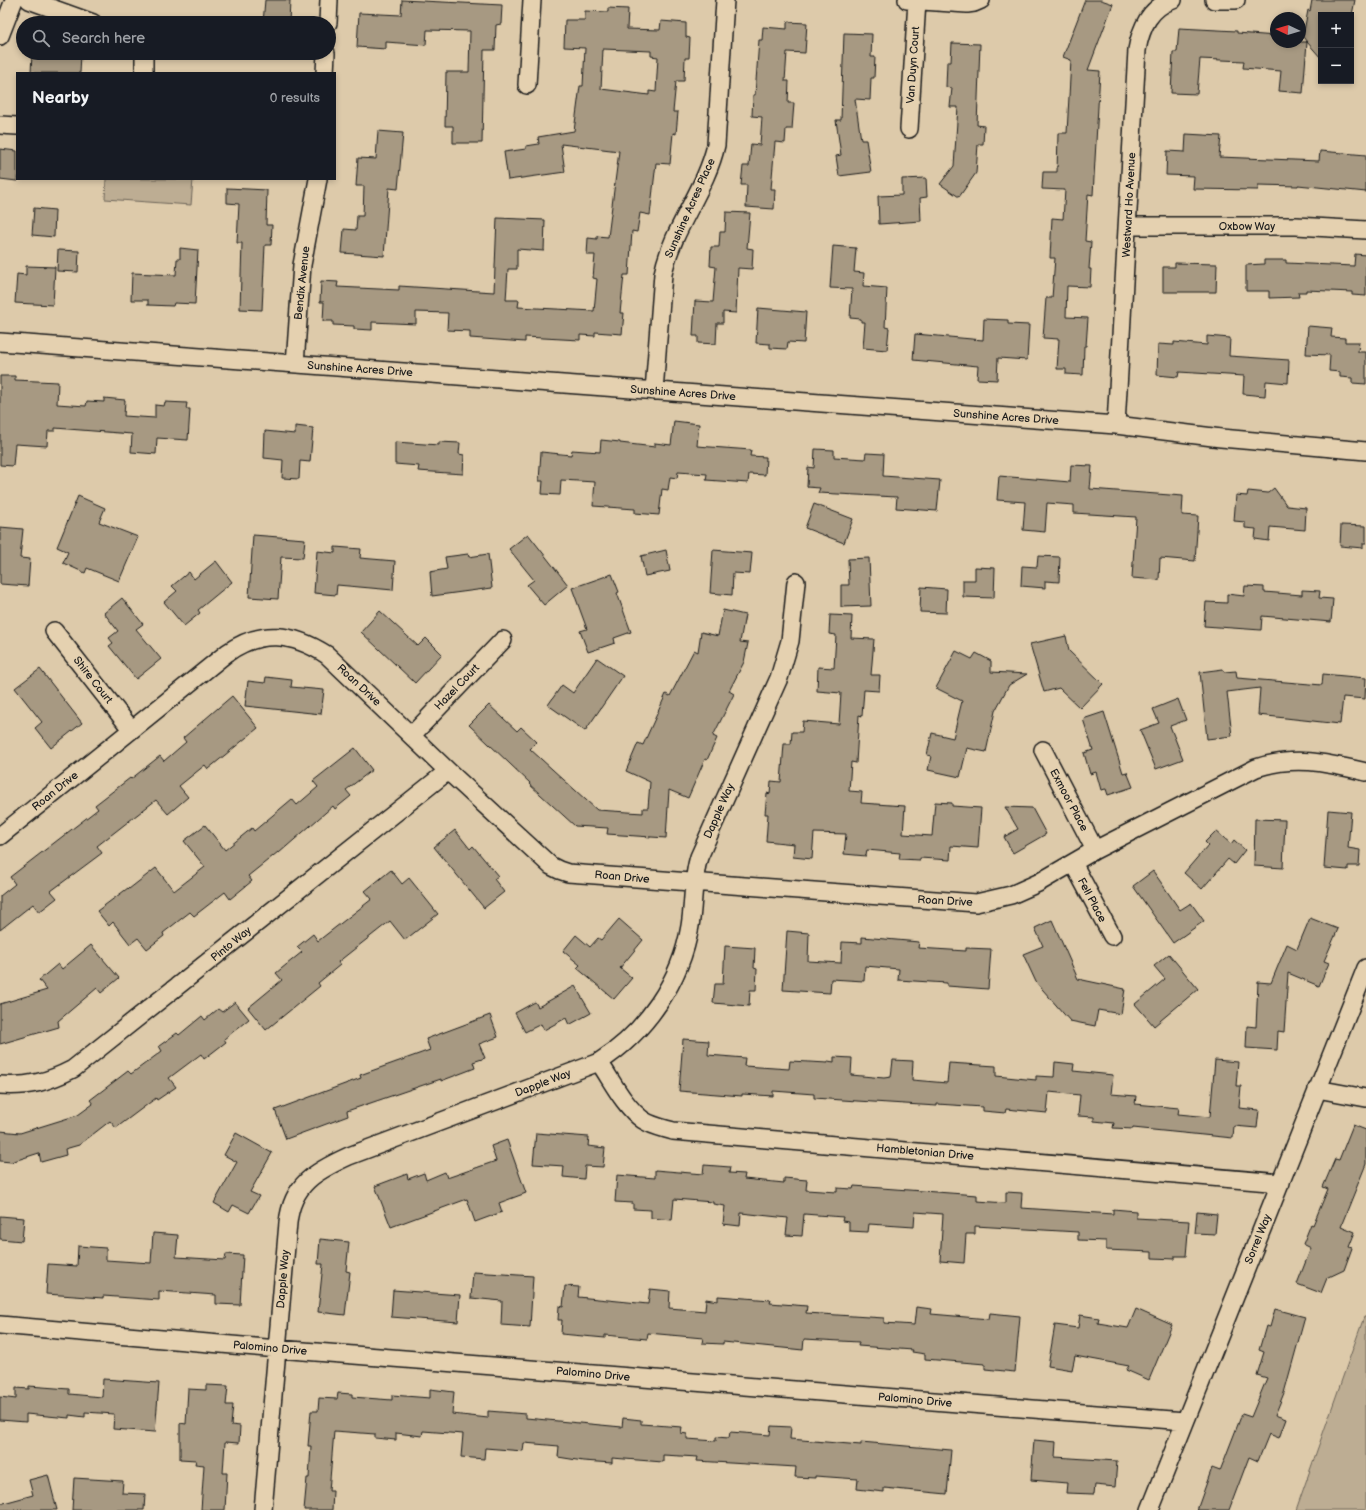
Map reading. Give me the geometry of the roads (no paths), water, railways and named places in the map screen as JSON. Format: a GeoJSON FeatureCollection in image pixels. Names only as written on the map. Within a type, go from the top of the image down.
{"type":"FeatureCollection","features":[{"type":"Feature","properties":{"kind":"street"},"geometry":{"type":"LineString","coordinates":[[0,36],[14,0]]}},
{"type":"Feature","properties":{"kind":"street"},"geometry":{"type":"LineString","coordinates":[[29,0],[74,16]]}},
{"type":"Feature","properties":{"kind":"street"},"geometry":{"type":"LineString","coordinates":[[328,16],[329,0]]}},
{"type":"Feature","properties":{"kind":"street"},"geometry":{"type":"LineString","coordinates":[[527,85],[532,0]]}},
{"type":"Feature","properties":{"kind":"street","name":"Sunshine Acres Place"},"geometry":{"type":"LineString","coordinates":[[654,391],[665,264],[670,248],[711,163],[716,144],[725,0]]}},
{"type":"Feature","properties":{"kind":"street"},"geometry":{"type":"LineString","coordinates":[[912,0],[967,4],[981,0]]}},
{"type":"Feature","properties":{"kind":"street","name":"Van Duyn Court"},"geometry":{"type":"LineString","coordinates":[[909,129],[912,0]]}},
{"type":"Feature","properties":{"kind":"street","name":"Westward Ho Avenue"},"geometry":{"type":"LineString","coordinates":[[1116,425],[1139,39],[1146,19],[1152,12],[1166,2],[1173,0]]}},
{"type":"Feature","properties":{"kind":"street"},"geometry":{"type":"LineString","coordinates":[[1214,0],[1236,0]]}},
{"type":"Feature","properties":{"kind":"street"},"geometry":{"type":"LineString","coordinates":[[144,60],[144,72]]}},
{"type":"Feature","properties":{"kind":"street"},"geometry":{"type":"LineString","coordinates":[[325,72],[326,60]]}},
{"type":"Feature","properties":{"kind":"street"},"geometry":{"type":"LineString","coordinates":[[0,125],[16,126]]}},
{"type":"Feature","properties":{"kind":"street","name":"Bendix Avenue"},"geometry":{"type":"LineString","coordinates":[[295,364],[302,264],[318,180]]}},
{"type":"Feature","properties":{"kind":"street","name":"Oxbow Way"},"geometry":{"type":"LineString","coordinates":[[1128,226],[1296,226],[1366,230]]}},
{"type":"Feature","properties":{"kind":"street","name":"Sunshine Acres Drive"},"geometry":{"type":"LineString","coordinates":[[0,342],[1116,425],[1221,438],[1366,451]]}},
{"type":"Feature","properties":{"kind":"street","name":"Dapple Way"},"geometry":{"type":"LineString","coordinates":[[264,1510],[289,1214],[296,1194],[312,1176],[321,1169],[349,1156],[599,1062],[613,1053],[634,1033],[658,1004],[681,959],[687,940],[696,869],[699,857],[781,672],[787,654],[792,630],[796,582]]}},
{"type":"Feature","properties":{"kind":"street","name":"Shire Court"},"geometry":{"type":"LineString","coordinates":[[54,631],[131,729]]}},
{"type":"Feature","properties":{"kind":"street","name":"Roan Drive"},"geometry":{"type":"LineString","coordinates":[[0,836],[131,729],[235,647],[255,638],[277,636],[304,643],[327,655],[448,771],[551,866],[568,873],[976,903],[1010,895],[1038,883],[1095,850],[1256,768],[1286,761],[1308,761],[1320,762],[1366,772]]}},
{"type":"Feature","properties":{"kind":"street","name":"Hazel Court"},"geometry":{"type":"LineString","coordinates":[[412,735],[503,640]]}},
{"type":"Feature","properties":{"kind":"street","name":"Exmoor Place"},"geometry":{"type":"LineString","coordinates":[[1043,750],[1095,850]]}},
{"type":"Feature","properties":{"kind":"street","name":"Pinto Way"},"geometry":{"type":"LineString","coordinates":[[0,1085],[35,1084],[58,1077],[73,1069],[448,771]]}},
{"type":"Feature","properties":{"kind":"street","name":"Fell Place"},"geometry":{"type":"LineString","coordinates":[[1073,863],[1112,936]]}},
{"type":"Feature","properties":{"kind":"street","name":"Sorrel Way"},"geometry":{"type":"LineString","coordinates":[[1150,1510],[1366,968]]}},
{"type":"Feature","properties":{"kind":"street","name":"Hambletonian Drive"},"geometry":{"type":"LineString","coordinates":[[599,1062],[634,1111],[644,1120],[658,1127],[673,1131],[1281,1183]]}},
{"type":"Feature","properties":{"kind":"street"},"geometry":{"type":"LineString","coordinates":[[1318,1089],[1366,1098]]}},
{"type":"Feature","properties":{"kind":"street","name":"Palomino Drive"},"geometry":{"type":"LineString","coordinates":[[0,1325],[278,1349],[1185,1421]]}}]}
